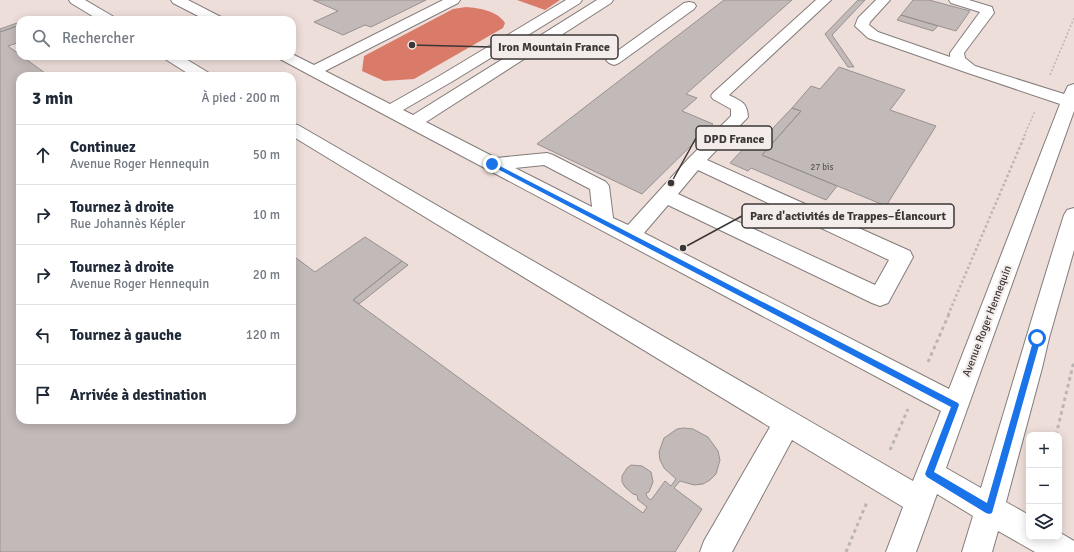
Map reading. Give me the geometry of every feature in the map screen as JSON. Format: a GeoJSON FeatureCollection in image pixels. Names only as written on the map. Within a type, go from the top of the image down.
{"type":"FeatureCollection","features":[{"type":"Feature","properties":{"kind":"street"},"geometry":{"type":"LineString","coordinates":[[76,0],[102,16]]}},
{"type":"Feature","properties":{"kind":"street"},"geometry":{"type":"LineString","coordinates":[[178,0],[208,16]]}},
{"type":"Feature","properties":{"kind":"street"},"geometry":{"type":"LineString","coordinates":[[313,71],[453,0]]}},
{"type":"Feature","properties":{"kind":"street"},"geometry":{"type":"LineString","coordinates":[[389,111],[447,78],[575,0]]}},
{"type":"Feature","properties":{"kind":"street"},"geometry":{"type":"LineString","coordinates":[[419,126],[606,0]]}},
{"type":"Feature","properties":{"kind":"street"},"geometry":{"type":"LineString","coordinates":[[672,0],[693,3]]}},
{"type":"Feature","properties":{"kind":"street"},"geometry":{"type":"LineString","coordinates":[[630,236],[695,162],[740,117],[739,107],[719,96],[824,0]]}},
{"type":"Feature","properties":{"kind":"street"},"geometry":{"type":"LineString","coordinates":[[883,0],[863,20],[862,26],[873,35],[1042,93],[1072,95]]}},
{"type":"Feature","properties":{"kind":"street"},"geometry":{"type":"LineString","coordinates":[[956,0],[987,10],[987,14],[957,53],[958,60],[970,69]]}},
{"type":"Feature","properties":{"kind":"street"},"geometry":{"type":"LineString","coordinates":[[614,60],[693,3]]}},
{"type":"Feature","properties":{"kind":"street"},"geometry":{"type":"LineString","coordinates":[[419,126],[602,18]]}},
{"type":"Feature","properties":{"kind":"street"},"geometry":{"type":"LineString","coordinates":[[177,60],[196,72]]}},
{"type":"Feature","properties":{"kind":"street"},"geometry":{"type":"LineString","coordinates":[[292,60],[955,405]]}},
{"type":"Feature","properties":{"kind":"street","name":"Avenue Roger Hennequin"},"geometry":{"type":"LineString","coordinates":[[901,552],[1072,95]]}},
{"type":"Feature","properties":{"kind":"street"},"geometry":{"type":"LineString","coordinates":[[296,131],[920,501]]}},
{"type":"Feature","properties":{"kind":"street"},"geometry":{"type":"LineString","coordinates":[[492,164],[547,159],[576,174],[599,186],[604,222]]}},
{"type":"Feature","properties":{"kind":"street"},"geometry":{"type":"LineString","coordinates":[[666,196],[880,297],[902,257],[695,162]]}},
{"type":"Feature","properties":{"kind":"street"},"geometry":{"type":"LineString","coordinates":[[977,552],[1037,338],[1074,215]]}},
{"type":"Feature","properties":{"kind":"street"},"geometry":{"type":"LineString","coordinates":[[715,552],[787,423]]}},
{"type":"Feature","properties":{"kind":"street"},"geometry":{"type":"LineString","coordinates":[[930,474],[1026,530]]}},
{"type":"Feature","properties":{"kind":"street"},"geometry":{"type":"LineString","coordinates":[[1043,540],[1064,552]]}},
{"type":"Feature","properties":{"kind":"path"},"geometry":{"type":"LineString","coordinates":[[846,552],[1074,18]]}},
{"type":"Feature","properties":{"kind":"path"},"geometry":{"type":"LineString","coordinates":[[1057,432],[1074,361]]}},
{"type":"Feature","properties":{"kind":"shaded area"},"geometry":{"type":"Polygon","coordinates":[[[0,0],[1074,0],[1074,552],[0,552],[0,0]]]}},
{"type":"Feature","properties":{"kind":"shaded area"},"geometry":{"type":"Polygon","coordinates":[[[517,0],[560,0],[545,10],[517,0]]]}},
{"type":"Feature","properties":{"kind":"shaded area"},"geometry":{"type":"Polygon","coordinates":[[[466,7],[482,9],[493,13],[505,23],[503,28],[414,79],[384,81],[362,71],[364,56],[453,9],[466,7]]]}},
{"type":"Feature","properties":{"kind":"building"},"geometry":{"type":"Polygon","coordinates":[[[313,0],[426,0],[371,27],[365,25],[343,35],[314,22],[338,11],[313,0]]]}},
{"type":"Feature","properties":{"kind":"building"},"geometry":{"type":"Polygon","coordinates":[[[724,0],[792,0],[686,94],[697,98],[682,111],[713,124],[642,194],[537,144],[724,0]]]}},
{"type":"Feature","properties":{"kind":"building"},"geometry":{"type":"Polygon","coordinates":[[[858,0],[865,0],[832,35],[854,67],[848,67],[825,34],[858,0]]]}},
{"type":"Feature","properties":{"kind":"building"},"geometry":{"type":"Polygon","coordinates":[[[913,0],[929,0],[970,11],[956,31],[901,15],[913,0]]]}},
{"type":"Feature","properties":{"kind":"building"},"geometry":{"type":"Polygon","coordinates":[[[901,15],[938,26],[933,31],[897,20],[901,15]]]}},
{"type":"Feature","properties":{"kind":"building"},"geometry":{"type":"Polygon","coordinates":[[[16,23],[16,26],[0,32],[0,29],[16,23]]]}},
{"type":"Feature","properties":{"kind":"building"},"geometry":{"type":"Polygon","coordinates":[[[16,26],[16,43],[8,46],[16,52],[16,60],[27,60],[44,72],[16,72],[16,424],[296,424],[296,258],[315,272],[365,237],[402,261],[353,300],[643,513],[647,507],[638,500],[637,495],[633,494],[625,487],[622,482],[622,476],[627,468],[631,465],[642,466],[651,472],[653,482],[649,492],[646,493],[647,497],[651,500],[665,481],[671,486],[676,479],[664,468],[660,460],[659,452],[664,438],[677,429],[684,428],[693,429],[708,437],[718,451],[720,460],[716,474],[703,484],[694,485],[680,481],[674,488],[702,509],[675,552],[0,552],[0,32],[16,26]]]}},
{"type":"Feature","properties":{"kind":"building"},"geometry":{"type":"Polygon","coordinates":[[[839,67],[905,90],[890,110],[936,126],[886,206],[762,155],[801,111],[792,108],[811,86],[820,89],[839,67]]]}},
{"type":"Feature","properties":{"kind":"building"},"geometry":{"type":"Polygon","coordinates":[[[792,108],[801,111],[762,155],[837,186],[826,200],[751,168],[748,171],[730,163],[747,145],[754,148],[792,108]]]}},
{"type":"Feature","properties":{"kind":"building"},"geometry":{"type":"Polygon","coordinates":[[[402,261],[408,265],[359,304],[353,300],[402,261]]]}},
{"type":"Feature","properties":{"kind":"place","name":"Iron Mountain France"},"geometry":{"type":"Point","coordinates":[412,45]}},
{"type":"Feature","properties":{"kind":"place","name":"DPD France"},"geometry":{"type":"Point","coordinates":[671,183]}},
{"type":"Feature","properties":{"kind":"place","name":"Parc d'activités de Trappes–Élancourt"},"geometry":{"type":"Point","coordinates":[683,248]}},
{"type":"Feature","properties":{"kind":"route"},"geometry":{"type":"LineString","coordinates":[[492,164],[955,405],[930,474],[989,510],[1030,368],[1037,338]]}}]}
